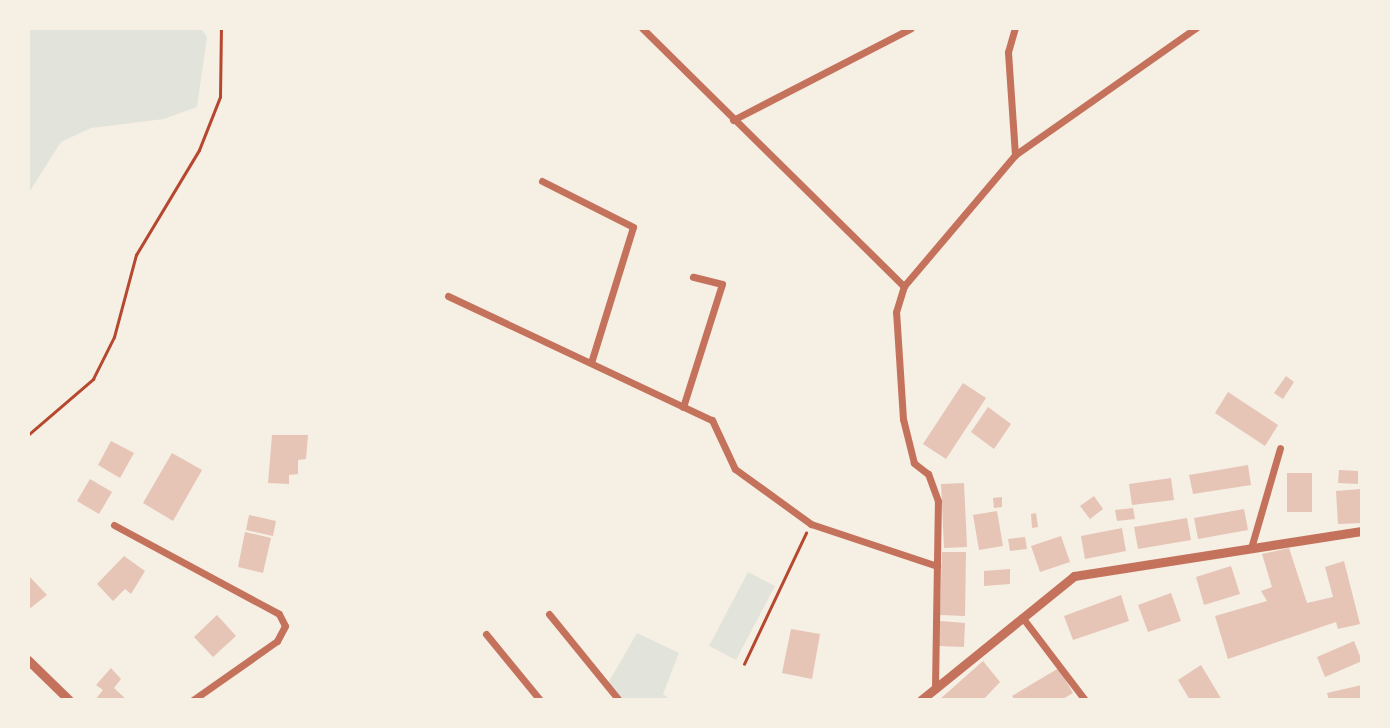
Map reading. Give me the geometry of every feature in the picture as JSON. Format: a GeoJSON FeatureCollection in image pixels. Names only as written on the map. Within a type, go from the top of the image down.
{"type":"FeatureCollection","features":[{"type":"Feature","properties":{"kind":"street"},"geometry":{"type":"LineString","coordinates":[[642,28],[904,286]]}},
{"type":"Feature","properties":{"kind":"street"},"geometry":{"type":"LineString","coordinates":[[733,120],[911,28]]}},
{"type":"Feature","properties":{"kind":"street"},"geometry":{"type":"LineString","coordinates":[[1015,28],[1008,52],[1015,155]]}},
{"type":"Feature","properties":{"kind":"street"},"geometry":{"type":"LineString","coordinates":[[935,688],[938,501],[928,474],[914,463],[902,419],[896,312],[904,286],[1015,155],[1196,28]]}},
{"type":"Feature","properties":{"kind":"street"},"geometry":{"type":"LineString","coordinates":[[542,181],[633,227],[591,363]]}},
{"type":"Feature","properties":{"kind":"street"},"geometry":{"type":"LineString","coordinates":[[683,407],[722,284],[693,277]]}},
{"type":"Feature","properties":{"kind":"street"},"geometry":{"type":"LineString","coordinates":[[448,296],[712,420],[735,469],[811,524],[937,566]]}},
{"type":"Feature","properties":{"kind":"street"},"geometry":{"type":"LineString","coordinates":[[1251,548],[1280,448]]}},
{"type":"Feature","properties":{"kind":"street"},"geometry":{"type":"LineString","coordinates":[[114,524],[279,614],[285,626],[277,641],[193,700]]}},
{"type":"Feature","properties":{"kind":"street"},"geometry":{"type":"LineString","coordinates":[[920,700],[1074,576],[1362,531]]}},
{"type":"Feature","properties":{"kind":"street"},"geometry":{"type":"LineString","coordinates":[[549,614],[619,700]]}},
{"type":"Feature","properties":{"kind":"street"},"geometry":{"type":"LineString","coordinates":[[1023,617],[1084,700]]}},
{"type":"Feature","properties":{"kind":"street"},"geometry":{"type":"LineString","coordinates":[[486,634],[540,700]]}},
{"type":"Feature","properties":{"kind":"street"},"geometry":{"type":"LineString","coordinates":[[28,660],[69,700]]}},
{"type":"Feature","properties":{"kind":"path"},"geometry":{"type":"LineString","coordinates":[[28,435],[93,379],[114,337],[136,256],[199,150],[220,97],[221,28]]}},
{"type":"Feature","properties":{"kind":"path"},"geometry":{"type":"LineString","coordinates":[[744,664],[811,524]]}},
{"type":"Feature","properties":{"kind":"shaded area"},"geometry":{"type":"Polygon","coordinates":[[[28,28],[201,28],[207,37],[197,107],[164,119],[91,128],[61,142],[28,194],[28,28]]]}},
{"type":"Feature","properties":{"kind":"shaded area"},"geometry":{"type":"Polygon","coordinates":[[[748,572],[775,586],[736,660],[709,646],[748,572]]]}},
{"type":"Feature","properties":{"kind":"shaded area"},"geometry":{"type":"Polygon","coordinates":[[[637,633],[679,653],[663,694],[671,700],[619,700],[607,685],[637,633]]]}},
{"type":"Feature","properties":{"kind":"building"},"geometry":{"type":"Polygon","coordinates":[[[1286,376],[1294,382],[1283,399],[1274,393],[1286,376]]]}},
{"type":"Feature","properties":{"kind":"building"},"geometry":{"type":"Polygon","coordinates":[[[963,383],[986,398],[946,459],[923,444],[963,383]]]}},
{"type":"Feature","properties":{"kind":"building"},"geometry":{"type":"Polygon","coordinates":[[[1228,392],[1278,425],[1265,446],[1215,413],[1228,392]]]}},
{"type":"Feature","properties":{"kind":"building"},"geometry":{"type":"Polygon","coordinates":[[[988,407],[1011,424],[994,449],[971,432],[988,407]]]}},
{"type":"Feature","properties":{"kind":"building"},"geometry":{"type":"Polygon","coordinates":[[[272,435],[308,435],[306,459],[298,460],[298,474],[289,475],[289,484],[268,483],[272,435]]]}},
{"type":"Feature","properties":{"kind":"building"},"geometry":{"type":"Polygon","coordinates":[[[111,441],[134,453],[120,478],[98,465],[111,441]]]}},
{"type":"Feature","properties":{"kind":"building"},"geometry":{"type":"Polygon","coordinates":[[[172,453],[202,470],[173,521],[143,503],[172,453]]]}},
{"type":"Feature","properties":{"kind":"building"},"geometry":{"type":"Polygon","coordinates":[[[1248,465],[1251,485],[1193,494],[1189,475],[1248,465]]]}},
{"type":"Feature","properties":{"kind":"building"},"geometry":{"type":"Polygon","coordinates":[[[1339,470],[1358,471],[1358,484],[1338,483],[1339,470]]]}},
{"type":"Feature","properties":{"kind":"building"},"geometry":{"type":"Polygon","coordinates":[[[1287,473],[1312,473],[1312,512],[1287,512],[1287,473]]]}},
{"type":"Feature","properties":{"kind":"building"},"geometry":{"type":"Polygon","coordinates":[[[1171,478],[1174,500],[1132,505],[1129,484],[1171,478]]]}},
{"type":"Feature","properties":{"kind":"building"},"geometry":{"type":"Polygon","coordinates":[[[90,479],[112,492],[99,514],[77,501],[90,479]]]}},
{"type":"Feature","properties":{"kind":"building"},"geometry":{"type":"Polygon","coordinates":[[[964,483],[967,547],[944,548],[941,484],[964,483]]]}},
{"type":"Feature","properties":{"kind":"building"},"geometry":{"type":"Polygon","coordinates":[[[1360,489],[1362,523],[1338,524],[1336,491],[1360,489]]]}},
{"type":"Feature","properties":{"kind":"building"},"geometry":{"type":"Polygon","coordinates":[[[1094,496],[1103,509],[1090,519],[1080,506],[1094,496]]]}},
{"type":"Feature","properties":{"kind":"building"},"geometry":{"type":"Polygon","coordinates":[[[1002,497],[1002,507],[994,508],[993,498],[1002,497]]]}},
{"type":"Feature","properties":{"kind":"building"},"geometry":{"type":"Polygon","coordinates":[[[1133,508],[1135,519],[1117,521],[1115,510],[1133,508]]]}},
{"type":"Feature","properties":{"kind":"building"},"geometry":{"type":"Polygon","coordinates":[[[1244,509],[1248,530],[1198,539],[1194,518],[1244,509]]]}},
{"type":"Feature","properties":{"kind":"building"},"geometry":{"type":"Polygon","coordinates":[[[997,511],[1003,546],[979,550],[973,515],[997,511]]]}},
{"type":"Feature","properties":{"kind":"building"},"geometry":{"type":"Polygon","coordinates":[[[1036,513],[1038,527],[1032,528],[1031,514],[1036,513]]]}},
{"type":"Feature","properties":{"kind":"building"},"geometry":{"type":"Polygon","coordinates":[[[249,515],[276,521],[273,536],[246,530],[249,515]]]}},
{"type":"Feature","properties":{"kind":"building"},"geometry":{"type":"Polygon","coordinates":[[[1187,518],[1191,540],[1138,549],[1134,527],[1187,518]]]}},
{"type":"Feature","properties":{"kind":"building"},"geometry":{"type":"Polygon","coordinates":[[[1122,528],[1126,551],[1085,559],[1081,536],[1122,528]]]}},
{"type":"Feature","properties":{"kind":"building"},"geometry":{"type":"Polygon","coordinates":[[[245,532],[271,538],[263,573],[238,567],[245,532]]]}},
{"type":"Feature","properties":{"kind":"building"},"geometry":{"type":"Polygon","coordinates":[[[1061,536],[1070,562],[1040,572],[1031,546],[1061,536]]]}},
{"type":"Feature","properties":{"kind":"building"},"geometry":{"type":"Polygon","coordinates":[[[1025,537],[1027,549],[1010,551],[1008,539],[1025,537]]]}},
{"type":"Feature","properties":{"kind":"building"},"geometry":{"type":"Polygon","coordinates":[[[1289,548],[1307,603],[1333,597],[1325,567],[1344,561],[1360,624],[1338,629],[1336,622],[1228,659],[1215,616],[1267,601],[1261,591],[1272,587],[1262,554],[1289,548]]]}},
{"type":"Feature","properties":{"kind":"building"},"geometry":{"type":"Polygon","coordinates":[[[942,552],[966,552],[965,616],[940,615],[942,552]]]}},
{"type":"Feature","properties":{"kind":"building"},"geometry":{"type":"Polygon","coordinates":[[[124,556],[145,571],[131,594],[125,589],[113,601],[97,584],[124,556]]]}},
{"type":"Feature","properties":{"kind":"building"},"geometry":{"type":"Polygon","coordinates":[[[1231,566],[1240,594],[1204,605],[1196,577],[1231,566]]]}},
{"type":"Feature","properties":{"kind":"building"},"geometry":{"type":"Polygon","coordinates":[[[1010,569],[1010,584],[984,586],[984,571],[1010,569]]]}},
{"type":"Feature","properties":{"kind":"building"},"geometry":{"type":"Polygon","coordinates":[[[28,575],[47,595],[28,610],[28,575]]]}},
{"type":"Feature","properties":{"kind":"building"},"geometry":{"type":"Polygon","coordinates":[[[1171,593],[1181,621],[1148,632],[1138,605],[1171,593]]]}},
{"type":"Feature","properties":{"kind":"building"},"geometry":{"type":"Polygon","coordinates":[[[1121,595],[1129,621],[1073,640],[1064,616],[1121,595]]]}},
{"type":"Feature","properties":{"kind":"building"},"geometry":{"type":"Polygon","coordinates":[[[217,615],[236,636],[213,657],[194,637],[217,615]]]}},
{"type":"Feature","properties":{"kind":"building"},"geometry":{"type":"Polygon","coordinates":[[[940,621],[965,623],[964,647],[939,646],[940,621]]]}},
{"type":"Feature","properties":{"kind":"building"},"geometry":{"type":"Polygon","coordinates":[[[791,629],[820,634],[812,679],[782,673],[791,629]]]}},
{"type":"Feature","properties":{"kind":"building"},"geometry":{"type":"Polygon","coordinates":[[[1354,641],[1362,661],[1325,677],[1317,657],[1354,641]]]}},
{"type":"Feature","properties":{"kind":"building"},"geometry":{"type":"Polygon","coordinates":[[[983,661],[1000,682],[983,700],[939,700],[983,661]]]}},
{"type":"Feature","properties":{"kind":"building"},"geometry":{"type":"Polygon","coordinates":[[[1201,665],[1222,700],[1190,700],[1178,680],[1201,665]]]}},
{"type":"Feature","properties":{"kind":"building"},"geometry":{"type":"Polygon","coordinates":[[[111,668],[121,679],[114,688],[127,700],[95,700],[103,690],[96,685],[111,668]]]}},
{"type":"Feature","properties":{"kind":"building"},"geometry":{"type":"Polygon","coordinates":[[[1059,668],[1073,693],[1061,700],[1015,700],[1012,696],[1059,668]]]}},
{"type":"Feature","properties":{"kind":"building"},"geometry":{"type":"Polygon","coordinates":[[[1362,685],[1362,700],[1329,700],[1327,693],[1362,685]]]}}]}
